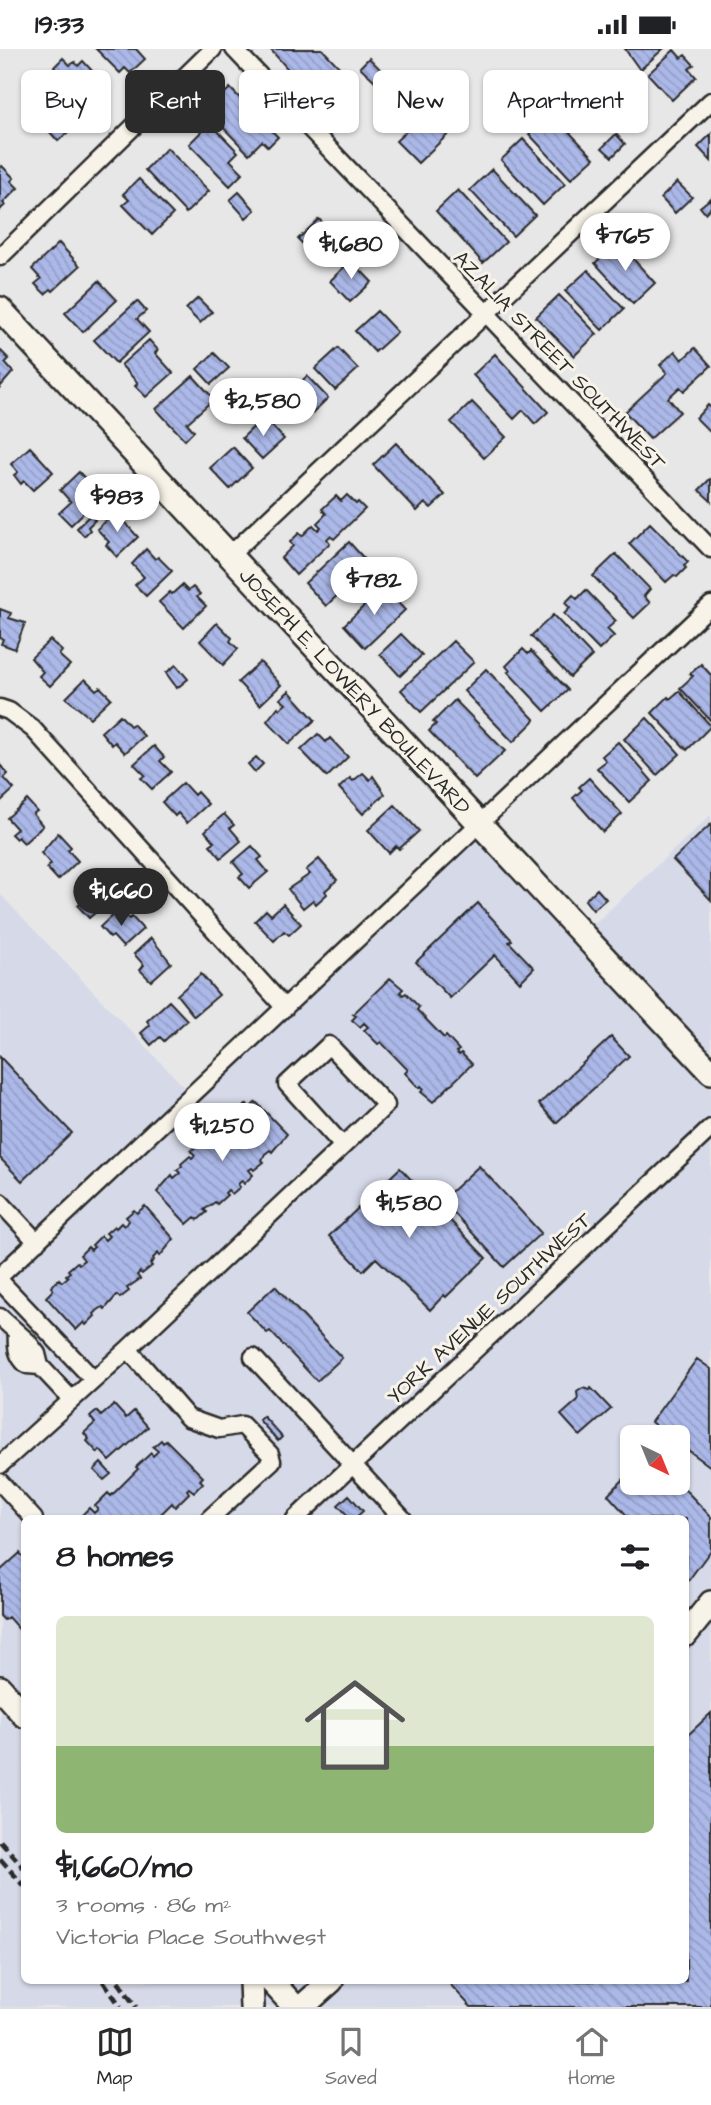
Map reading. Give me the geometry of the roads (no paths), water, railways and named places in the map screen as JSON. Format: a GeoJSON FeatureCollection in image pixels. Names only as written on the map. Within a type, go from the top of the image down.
{"type":"FeatureCollection","features":[{"type":"Feature","properties":{"kind":"street"},"geometry":{"type":"LineString","coordinates":[[0,257],[213,49]]}},
{"type":"Feature","properties":{"kind":"street","name":"AZALIA STREET SOUTHWEST"},"geometry":{"type":"LineString","coordinates":[[234,49],[711,549]]}},
{"type":"Feature","properties":{"kind":"street"},"geometry":{"type":"LineString","coordinates":[[230,555],[711,101]]}},
{"type":"Feature","properties":{"kind":"street","name":"JOSEPH E. LOWERY BOULEVARD"},"geometry":{"type":"LineString","coordinates":[[0,309],[711,1072]]}},
{"type":"Feature","properties":{"kind":"street"},"geometry":{"type":"LineString","coordinates":[[93,1379],[0,1279],[711,605]]}},
{"type":"Feature","properties":{"kind":"street"},"geometry":{"type":"LineString","coordinates":[[0,708],[9,711],[33,729],[285,1008]]}},
{"type":"Feature","properties":{"kind":"street"},"geometry":{"type":"LineString","coordinates":[[0,1465],[128,1349],[343,1146],[386,1105],[329,1045],[287,1084],[343,1146]]}},
{"type":"Feature","properties":{"kind":"street","name":"YORK AVENUE SOUTHWEST"},"geometry":{"type":"LineString","coordinates":[[299,1515],[711,1128]]}},
{"type":"Feature","properties":{"kind":"street"},"geometry":{"type":"LineString","coordinates":[[0,1202],[37,1242]]}},
{"type":"Feature","properties":{"kind":"street"},"geometry":{"type":"LineString","coordinates":[[0,1317],[17,1334],[16,1348],[19,1358],[27,1365],[40,1366],[71,1399]]}},
{"type":"Feature","properties":{"kind":"street"},"geometry":{"type":"LineString","coordinates":[[128,1349],[188,1418],[219,1429],[242,1425],[270,1454],[272,1461],[213,1515]]}},
{"type":"Feature","properties":{"kind":"street"},"geometry":{"type":"LineString","coordinates":[[253,1357],[399,1515]]}},
{"type":"Feature","properties":{"kind":"street"},"geometry":{"type":"LineString","coordinates":[[0,1482],[30,1515]]}},
{"type":"Feature","properties":{"kind":"street"},"geometry":{"type":"LineString","coordinates":[[689,1630],[711,1603]]}},
{"type":"Feature","properties":{"kind":"street"},"geometry":{"type":"LineString","coordinates":[[0,1688],[21,1712]]}},
{"type":"Feature","properties":{"kind":"street"},"geometry":{"type":"LineString","coordinates":[[252,1984],[252,2007]]}},
{"type":"Feature","properties":{"kind":"street"},"geometry":{"type":"LineString","coordinates":[[274,1984],[295,2007]]}},
{"type":"Feature","properties":{"kind":"street"},"geometry":{"type":"LineString","coordinates":[[303,2007],[328,1984]]}},
{"type":"Feature","properties":{"kind":"railway"},"geometry":{"type":"LineString","coordinates":[[0,1841],[21,1865]]}},
{"type":"Feature","properties":{"kind":"railway"},"geometry":{"type":"LineString","coordinates":[[0,1859],[21,1883]]}},
{"type":"Feature","properties":{"kind":"railway"},"geometry":{"type":"LineString","coordinates":[[105,1984],[121,2007]]}},
{"type":"Feature","properties":{"kind":"railway"},"geometry":{"type":"LineString","coordinates":[[120,1984],[136,2007]]}}]}
